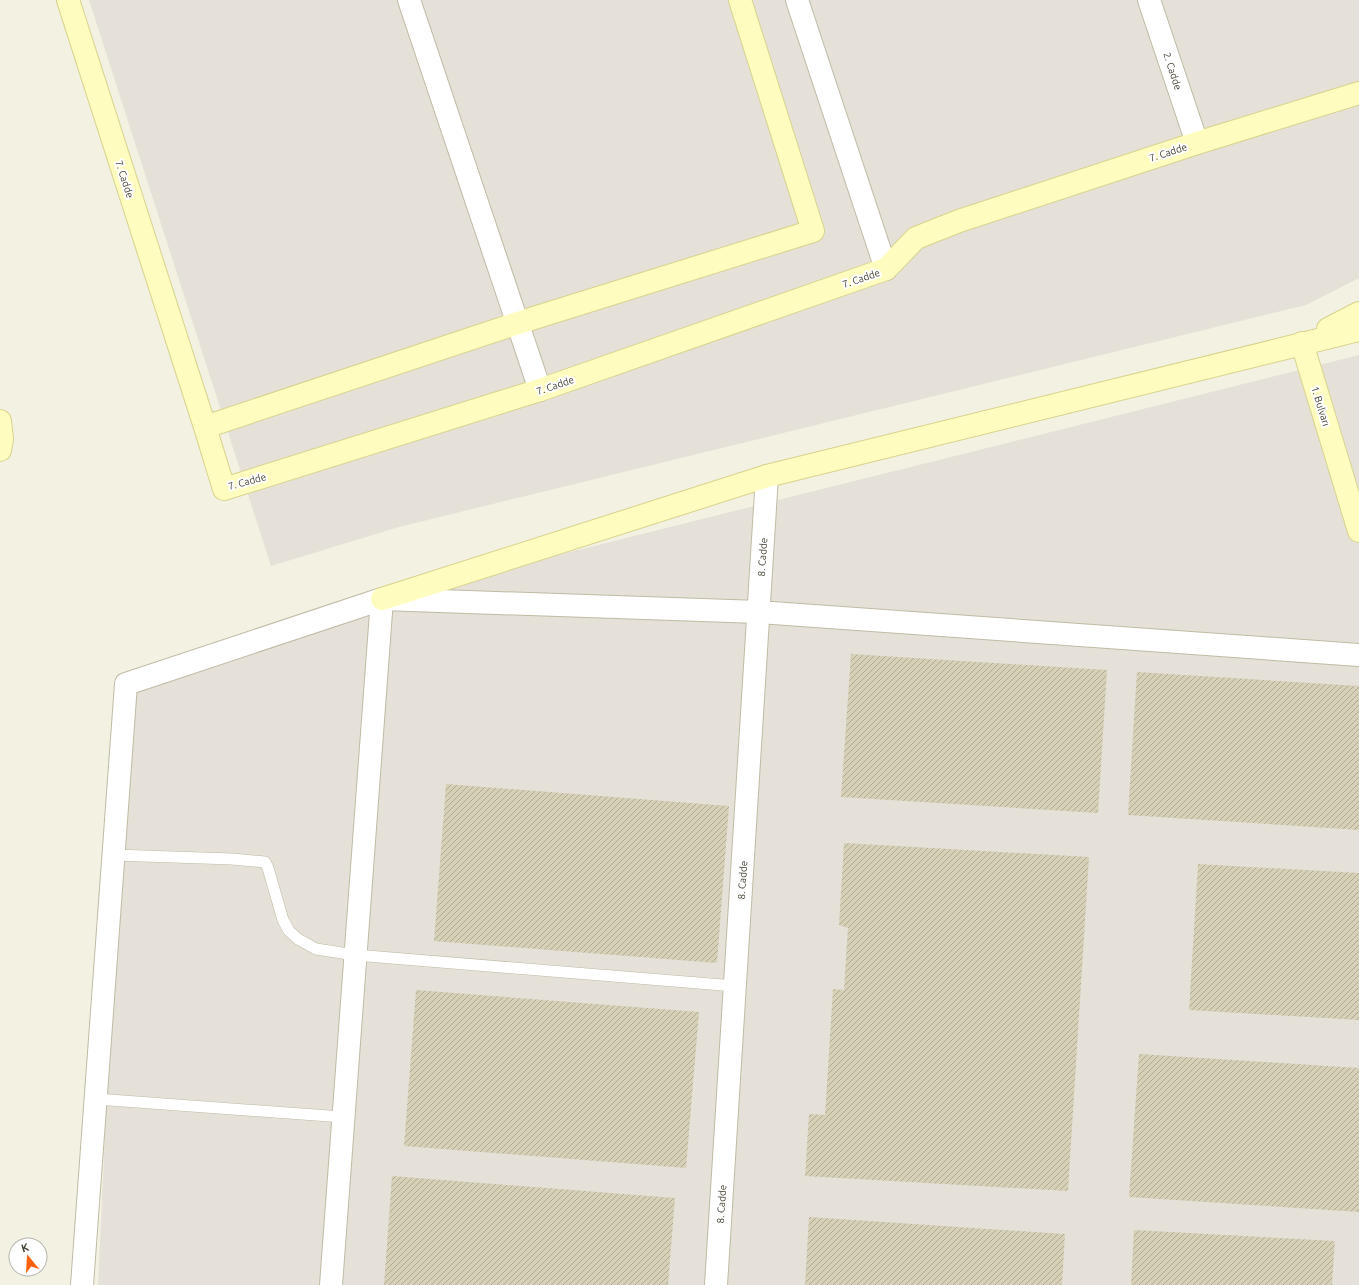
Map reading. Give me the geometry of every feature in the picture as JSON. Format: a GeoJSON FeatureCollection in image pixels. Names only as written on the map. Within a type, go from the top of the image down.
{"type":"FeatureCollection","features":[{"type":"Feature","properties":{"kind":"street","name":"7. Cadde"},"geometry":{"type":"LineString","coordinates":[[68,0],[206,427],[224,489],[540,390],[886,269],[916,238],[952,223],[1197,143],[1359,93]]}},
{"type":"Feature","properties":{"kind":"street"},"geometry":{"type":"LineString","coordinates":[[409,0],[540,390]]}},
{"type":"Feature","properties":{"kind":"street"},"geometry":{"type":"LineString","coordinates":[[206,427],[518,323],[813,231],[740,0]]}},
{"type":"Feature","properties":{"kind":"street"},"geometry":{"type":"LineString","coordinates":[[797,0],[886,269]]}},
{"type":"Feature","properties":{"kind":"street","name":"2. Cadde"},"geometry":{"type":"LineString","coordinates":[[1149,0],[1197,143]]}},
{"type":"Feature","properties":{"kind":"street"},"geometry":{"type":"LineString","coordinates":[[1302,343],[1359,313]]}},
{"type":"Feature","properties":{"kind":"street"},"geometry":{"type":"LineString","coordinates":[[82,1285],[126,684],[382,599],[767,476],[1359,330]]}},
{"type":"Feature","properties":{"kind":"street","name":"1. Bulvarı"},"geometry":{"type":"LineString","coordinates":[[1302,343],[1359,531]]}},
{"type":"Feature","properties":{"kind":"street"},"geometry":{"type":"LineString","coordinates":[[0,421],[2,438],[0,450]]}},
{"type":"Feature","properties":{"kind":"street","name":"8. Cadde"},"geometry":{"type":"LineString","coordinates":[[716,1285],[767,476]]}},
{"type":"Feature","properties":{"kind":"street"},"geometry":{"type":"LineString","coordinates":[[382,599],[759,612],[1359,655]]}},
{"type":"Feature","properties":{"kind":"street"},"geometry":{"type":"LineString","coordinates":[[331,1285],[382,599]]}},
{"type":"Feature","properties":{"kind":"lane"},"geometry":{"type":"LineString","coordinates":[[114,855],[232,859],[265,862],[283,920],[288,931],[298,939],[316,949],[355,955],[735,986]]}},
{"type":"Feature","properties":{"kind":"lane"},"geometry":{"type":"LineString","coordinates":[[96,1099],[343,1117]]}},
{"type":"Feature","properties":{"kind":"shaded area"},"geometry":{"type":"Polygon","coordinates":[[[89,0],[1359,0],[1359,278],[1306,305],[399,527],[271,566],[89,0]]]}},
{"type":"Feature","properties":{"kind":"shaded area"},"geometry":{"type":"Polygon","coordinates":[[[1359,355],[1359,1285],[98,1285],[126,684],[382,599],[1359,355]]]}},
{"type":"Feature","properties":{"kind":"building"},"geometry":{"type":"Polygon","coordinates":[[[851,654],[1107,670],[1098,813],[841,797],[851,654]]]}},
{"type":"Feature","properties":{"kind":"building"},"geometry":{"type":"Polygon","coordinates":[[[1137,672],[1359,686],[1359,830],[1128,815],[1137,672]]]}},
{"type":"Feature","properties":{"kind":"building"},"geometry":{"type":"Polygon","coordinates":[[[446,784],[729,806],[717,963],[434,941],[446,784]]]}},
{"type":"Feature","properties":{"kind":"building"},"geometry":{"type":"Polygon","coordinates":[[[844,843],[1089,857],[1068,1191],[805,1176],[809,1114],[825,1115],[833,989],[844,990],[848,928],[839,925],[844,843]]]}},
{"type":"Feature","properties":{"kind":"building"},"geometry":{"type":"Polygon","coordinates":[[[1198,864],[1359,873],[1359,1020],[1189,1010],[1198,864]]]}},
{"type":"Feature","properties":{"kind":"building"},"geometry":{"type":"Polygon","coordinates":[[[416,990],[699,1012],[686,1168],[404,1146],[416,990]]]}},
{"type":"Feature","properties":{"kind":"building"},"geometry":{"type":"Polygon","coordinates":[[[1139,1054],[1359,1068],[1359,1212],[1129,1197],[1139,1054]]]}},
{"type":"Feature","properties":{"kind":"building"},"geometry":{"type":"Polygon","coordinates":[[[392,1176],[675,1198],[668,1285],[384,1285],[392,1176]]]}},
{"type":"Feature","properties":{"kind":"building"},"geometry":{"type":"Polygon","coordinates":[[[809,1217],[1065,1234],[1062,1285],[805,1285],[809,1217]]]}},
{"type":"Feature","properties":{"kind":"building"},"geometry":{"type":"Polygon","coordinates":[[[1134,1230],[1335,1241],[1332,1285],[1131,1285],[1134,1230]]]}}]}
